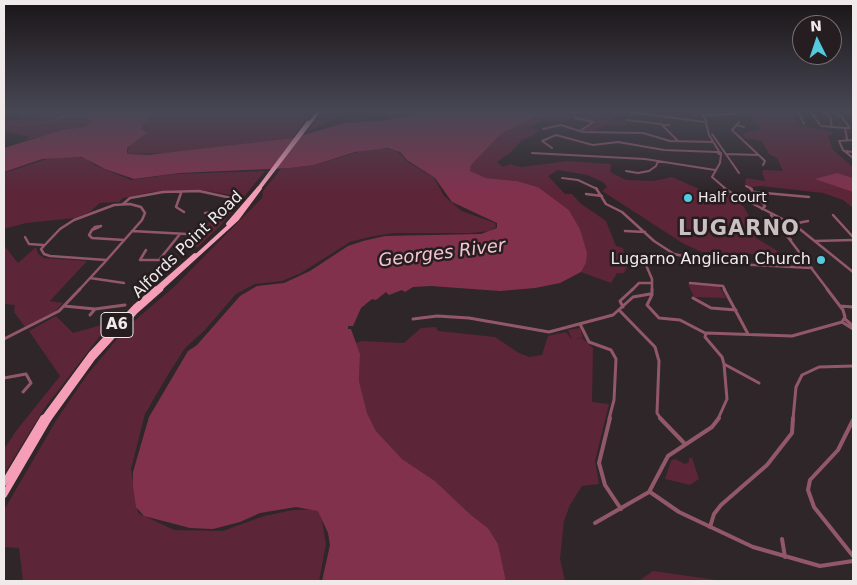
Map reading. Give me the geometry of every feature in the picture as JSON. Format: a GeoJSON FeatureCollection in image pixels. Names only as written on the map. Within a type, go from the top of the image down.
{"type":"FeatureCollection","features":[{"type":"Feature","properties":{"kind":"highway","name":"Alfords Point Road"},"geometry":{"type":"LineString","coordinates":[[4,495],[56,409],[98,352],[140,308],[223,233],[259,190],[297,138]]}},
{"type":"Feature","properties":{"kind":"highway","name":"Alfords Point Road"},"geometry":{"type":"LineString","coordinates":[[4,483],[47,412],[91,354],[136,307],[224,228],[259,190]]}},
{"type":"Feature","properties":{"kind":"street"},"geometry":{"type":"LineString","coordinates":[[548,138],[542,141],[552,148]]}},
{"type":"Feature","properties":{"kind":"street"},"geometry":{"type":"LineString","coordinates":[[568,138],[593,145],[620,142],[664,150],[759,155]]}},
{"type":"Feature","properties":{"kind":"street"},"geometry":{"type":"LineString","coordinates":[[666,138],[678,141],[713,142]]}},
{"type":"Feature","properties":{"kind":"street"},"geometry":{"type":"LineString","coordinates":[[712,138],[719,153],[720,164],[712,175],[714,181],[734,194],[801,230]]}},
{"type":"Feature","properties":{"kind":"street"},"geometry":{"type":"LineString","coordinates":[[715,138],[739,173]]}},
{"type":"Feature","properties":{"kind":"street"},"geometry":{"type":"LineString","coordinates":[[740,138],[765,161],[763,165]]}},
{"type":"Feature","properties":{"kind":"street"},"geometry":{"type":"LineString","coordinates":[[853,140],[838,141],[844,151],[853,158]]}},
{"type":"Feature","properties":{"kind":"street"},"geometry":{"type":"LineString","coordinates":[[844,151],[853,152]]}},
{"type":"Feature","properties":{"kind":"street"},"geometry":{"type":"LineString","coordinates":[[532,153],[582,154],[658,160],[715,170]]}},
{"type":"Feature","properties":{"kind":"street"},"geometry":{"type":"LineString","coordinates":[[626,171],[637,173],[649,171],[656,166],[658,160]]}},
{"type":"Feature","properties":{"kind":"street"},"geometry":{"type":"LineString","coordinates":[[562,178],[585,182],[599,190],[608,205],[622,212],[671,253],[715,263],[812,268]]}},
{"type":"Feature","properties":{"kind":"street"},"geometry":{"type":"LineString","coordinates":[[746,186],[754,192],[763,208]]}},
{"type":"Feature","properties":{"kind":"street"},"geometry":{"type":"LineString","coordinates":[[123,204],[128,198],[152,193],[198,191],[236,199],[228,211],[205,213]]}},
{"type":"Feature","properties":{"kind":"street"},"geometry":{"type":"LineString","coordinates":[[754,192],[809,197]]}},
{"type":"Feature","properties":{"kind":"street"},"geometry":{"type":"LineString","coordinates":[[181,193],[176,207],[184,212]]}},
{"type":"Feature","properties":{"kind":"street"},"geometry":{"type":"LineString","coordinates":[[586,194],[602,196]]}},
{"type":"Feature","properties":{"kind":"street"},"geometry":{"type":"LineString","coordinates":[[4,339],[50,318],[64,306],[90,278],[132,231],[143,218],[145,211],[137,205],[123,204],[107,207],[72,221],[43,245],[42,251],[50,256],[106,260]]}},
{"type":"Feature","properties":{"kind":"street"},"geometry":{"type":"LineString","coordinates":[[604,208],[608,205]]}},
{"type":"Feature","properties":{"kind":"street"},"geometry":{"type":"LineString","coordinates":[[774,215],[793,224],[853,272]]}},
{"type":"Feature","properties":{"kind":"street"},"geometry":{"type":"LineString","coordinates":[[774,215],[840,306],[845,314],[844,321]]}},
{"type":"Feature","properties":{"kind":"street"},"geometry":{"type":"LineString","coordinates":[[774,215],[798,250]]}},
{"type":"Feature","properties":{"kind":"street"},"geometry":{"type":"LineString","coordinates":[[833,215],[853,238]]}},
{"type":"Feature","properties":{"kind":"street"},"geometry":{"type":"LineString","coordinates":[[793,224],[808,222]]}},
{"type":"Feature","properties":{"kind":"street"},"geometry":{"type":"LineString","coordinates":[[92,230],[89,234],[92,238],[124,240]]}},
{"type":"Feature","properties":{"kind":"street"},"geometry":{"type":"LineString","coordinates":[[132,231],[190,234],[198,230]]}},
{"type":"Feature","properties":{"kind":"street"},"geometry":{"type":"LineString","coordinates":[[625,231],[645,232]]}},
{"type":"Feature","properties":{"kind":"street"},"geometry":{"type":"LineString","coordinates":[[146,250],[140,260],[160,260],[180,234]]}},
{"type":"Feature","properties":{"kind":"street"},"geometry":{"type":"LineString","coordinates":[[25,237],[29,244],[43,245]]}},
{"type":"Feature","properties":{"kind":"street"},"geometry":{"type":"LineString","coordinates":[[815,241],[853,238]]}},
{"type":"Feature","properties":{"kind":"street"},"geometry":{"type":"LineString","coordinates":[[596,523],[650,492],[666,459],[714,425],[724,407],[727,396],[724,364],[705,333],[680,320],[663,320],[657,317],[647,305],[652,295],[652,283],[643,258]]}},
{"type":"Feature","properties":{"kind":"street"},"geometry":{"type":"LineString","coordinates":[[90,278],[124,283]]}},
{"type":"Feature","properties":{"kind":"street"},"geometry":{"type":"LineString","coordinates":[[652,283],[639,282],[620,301],[621,309],[656,347],[659,361],[658,412],[663,422],[685,444]]}},
{"type":"Feature","properties":{"kind":"street"},"geometry":{"type":"LineString","coordinates":[[690,283],[722,285],[748,334]]}},
{"type":"Feature","properties":{"kind":"street"},"geometry":{"type":"LineString","coordinates":[[413,319],[437,316],[469,318],[545,333],[608,317],[621,309],[633,297],[643,294],[652,295]]}},
{"type":"Feature","properties":{"kind":"street"},"geometry":{"type":"LineString","coordinates":[[693,298],[708,307],[736,310]]}},
{"type":"Feature","properties":{"kind":"street"},"geometry":{"type":"LineString","coordinates":[[64,306],[95,309],[125,305]]}},
{"type":"Feature","properties":{"kind":"street"},"geometry":{"type":"LineString","coordinates":[[840,306],[853,307]]}},
{"type":"Feature","properties":{"kind":"street"},"geometry":{"type":"LineString","coordinates":[[90,315],[95,309]]}},
{"type":"Feature","properties":{"kind":"street"},"geometry":{"type":"LineString","coordinates":[[705,333],[796,335],[844,321],[853,327]]}},
{"type":"Feature","properties":{"kind":"street"},"geometry":{"type":"LineString","coordinates":[[580,324],[589,342],[608,349],[616,359],[614,400],[599,463],[605,485],[621,509]]}},
{"type":"Feature","properties":{"kind":"street"},"geometry":{"type":"LineString","coordinates":[[724,364],[759,383]]}},
{"type":"Feature","properties":{"kind":"street"},"geometry":{"type":"LineString","coordinates":[[710,527],[714,514],[721,505],[767,465],[792,433],[796,387],[802,375],[819,367],[853,366]]}},
{"type":"Feature","properties":{"kind":"street"},"geometry":{"type":"LineString","coordinates":[[4,378],[26,374],[31,383],[23,392]]}},
{"type":"Feature","properties":{"kind":"street"},"geometry":{"type":"LineString","coordinates":[[853,420],[852,428],[838,450],[810,480],[808,490],[814,506],[853,556]]}},
{"type":"Feature","properties":{"kind":"street"},"geometry":{"type":"LineString","coordinates":[[650,492],[674,509],[746,544],[820,566],[853,561]]}},
{"type":"Feature","properties":{"kind":"street"},"geometry":{"type":"LineString","coordinates":[[782,539],[785,557]]}},
{"type":"Feature","properties":{"kind":"shaded area"},"geometry":{"type":"Polygon","coordinates":[[[132,138],[291,138],[174,153],[127,154],[132,138]]]}},
{"type":"Feature","properties":{"kind":"shaded area"},"geometry":{"type":"Polygon","coordinates":[[[497,138],[526,138],[497,162],[503,167],[510,164],[521,167],[568,161],[611,164],[610,172],[626,180],[653,181],[672,177],[706,192],[730,194],[737,198],[734,199],[744,207],[757,231],[756,238],[776,250],[780,255],[702,252],[684,244],[602,191],[607,187],[603,182],[587,175],[558,170],[548,176],[565,194],[572,194],[580,203],[606,221],[616,246],[623,248],[627,267],[624,273],[617,273],[611,283],[581,272],[586,263],[580,229],[569,210],[538,187],[517,181],[486,178],[470,172],[471,165],[497,138]]]}},
{"type":"Feature","properties":{"kind":"shaded area"},"geometry":{"type":"Polygon","coordinates":[[[747,138],[829,138],[833,150],[853,167],[853,208],[843,200],[823,193],[761,186],[750,187],[745,184],[746,178],[765,181],[762,172],[764,170],[783,171],[777,158],[769,154],[762,141],[747,138]]]}},
{"type":"Feature","properties":{"kind":"shaded area"},"geometry":{"type":"Polygon","coordinates":[[[390,149],[398,152],[408,162],[434,178],[444,196],[462,211],[495,223],[496,227],[489,231],[472,233],[394,233],[369,237],[350,242],[301,273],[282,281],[255,284],[236,294],[204,331],[185,348],[166,378],[145,414],[131,469],[138,513],[174,530],[223,531],[264,516],[293,510],[320,509],[326,544],[319,581],[23,581],[19,548],[4,547],[4,510],[57,419],[87,375],[127,327],[174,287],[262,198],[263,191],[281,169],[315,165],[358,152],[390,149]]]}},
{"type":"Feature","properties":{"kind":"shaded area"},"geometry":{"type":"Polygon","coordinates":[[[86,158],[94,165],[131,180],[174,174],[265,171],[220,226],[197,248],[188,235],[197,233],[204,224],[219,219],[234,208],[239,199],[232,195],[201,190],[152,192],[123,198],[119,202],[100,203],[90,212],[75,218],[26,223],[4,229],[4,173],[47,159],[86,158]]]}},
{"type":"Feature","properties":{"kind":"shaded area"},"geometry":{"type":"Polygon","coordinates":[[[4,245],[18,263],[36,247],[38,254],[44,258],[87,261],[50,301],[63,303],[54,312],[25,327],[14,312],[15,305],[4,304],[4,245]]]}},
{"type":"Feature","properties":{"kind":"shaded area"},"geometry":{"type":"Polygon","coordinates":[[[688,284],[719,286],[726,298],[694,297],[688,284]]]}},
{"type":"Feature","properties":{"kind":"shaded area"},"geometry":{"type":"Polygon","coordinates":[[[56,316],[73,333],[105,324],[108,324],[109,328],[100,336],[44,409],[4,474],[4,449],[60,376],[29,331],[56,316]]]}},
{"type":"Feature","properties":{"kind":"shaded area"},"geometry":{"type":"Polygon","coordinates":[[[436,327],[438,331],[495,337],[519,353],[529,357],[542,355],[548,336],[566,332],[572,340],[568,330],[580,328],[583,337],[576,339],[582,338],[593,348],[592,402],[609,404],[595,461],[599,484],[582,486],[570,505],[564,521],[560,559],[565,581],[506,581],[498,545],[488,528],[471,515],[435,481],[402,459],[376,431],[367,413],[359,381],[360,354],[356,343],[361,341],[404,343],[421,328],[436,327]]]}},
{"type":"Feature","properties":{"kind":"shaded area"},"geometry":{"type":"Polygon","coordinates":[[[689,458],[692,458],[699,479],[690,485],[665,479],[671,461],[675,459],[685,464],[689,462],[689,458]]]}},
{"type":"Feature","properties":{"kind":"shaded area"},"geometry":{"type":"Polygon","coordinates":[[[653,571],[716,580],[721,581],[639,581],[653,571]]]}},
{"type":"Feature","properties":{"kind":"water","name":"Georges River"},"geometry":{"type":"Polygon","coordinates":[[[35,138],[140,138],[127,148],[127,154],[148,155],[290,138],[497,138],[471,165],[470,171],[486,178],[517,181],[538,187],[569,210],[580,229],[587,253],[586,263],[581,272],[560,283],[535,288],[500,291],[431,286],[413,287],[405,292],[402,290],[389,295],[386,292],[376,300],[372,299],[361,308],[353,326],[348,326],[348,329],[351,329],[360,354],[359,381],[367,413],[376,431],[402,459],[435,481],[471,515],[488,528],[498,544],[506,581],[322,581],[330,545],[328,533],[318,511],[296,507],[260,513],[240,522],[213,529],[190,528],[144,516],[136,507],[133,486],[133,472],[149,417],[188,351],[197,345],[240,296],[257,286],[284,283],[310,271],[348,246],[363,241],[385,236],[481,234],[497,228],[497,223],[452,202],[435,178],[407,160],[400,152],[388,148],[355,152],[314,165],[290,168],[179,173],[134,179],[105,169],[82,157],[42,159],[4,172],[4,148],[35,138]]]}},
{"type":"Feature","properties":{"kind":"water"},"geometry":{"type":"Polygon","coordinates":[[[837,173],[853,178],[853,192],[815,179],[837,173]]]}},
{"type":"Feature","properties":{"kind":"place","name":"Half court"},"geometry":{"type":"Point","coordinates":[688,198]}},
{"type":"Feature","properties":{"kind":"place","name":"Lugarno Anglican Church"},"geometry":{"type":"Point","coordinates":[821,260]}},
{"type":"Feature","properties":{"kind":"district","name":"LUGARNO"},"geometry":{"type":"Point","coordinates":[739,230]}}]}
